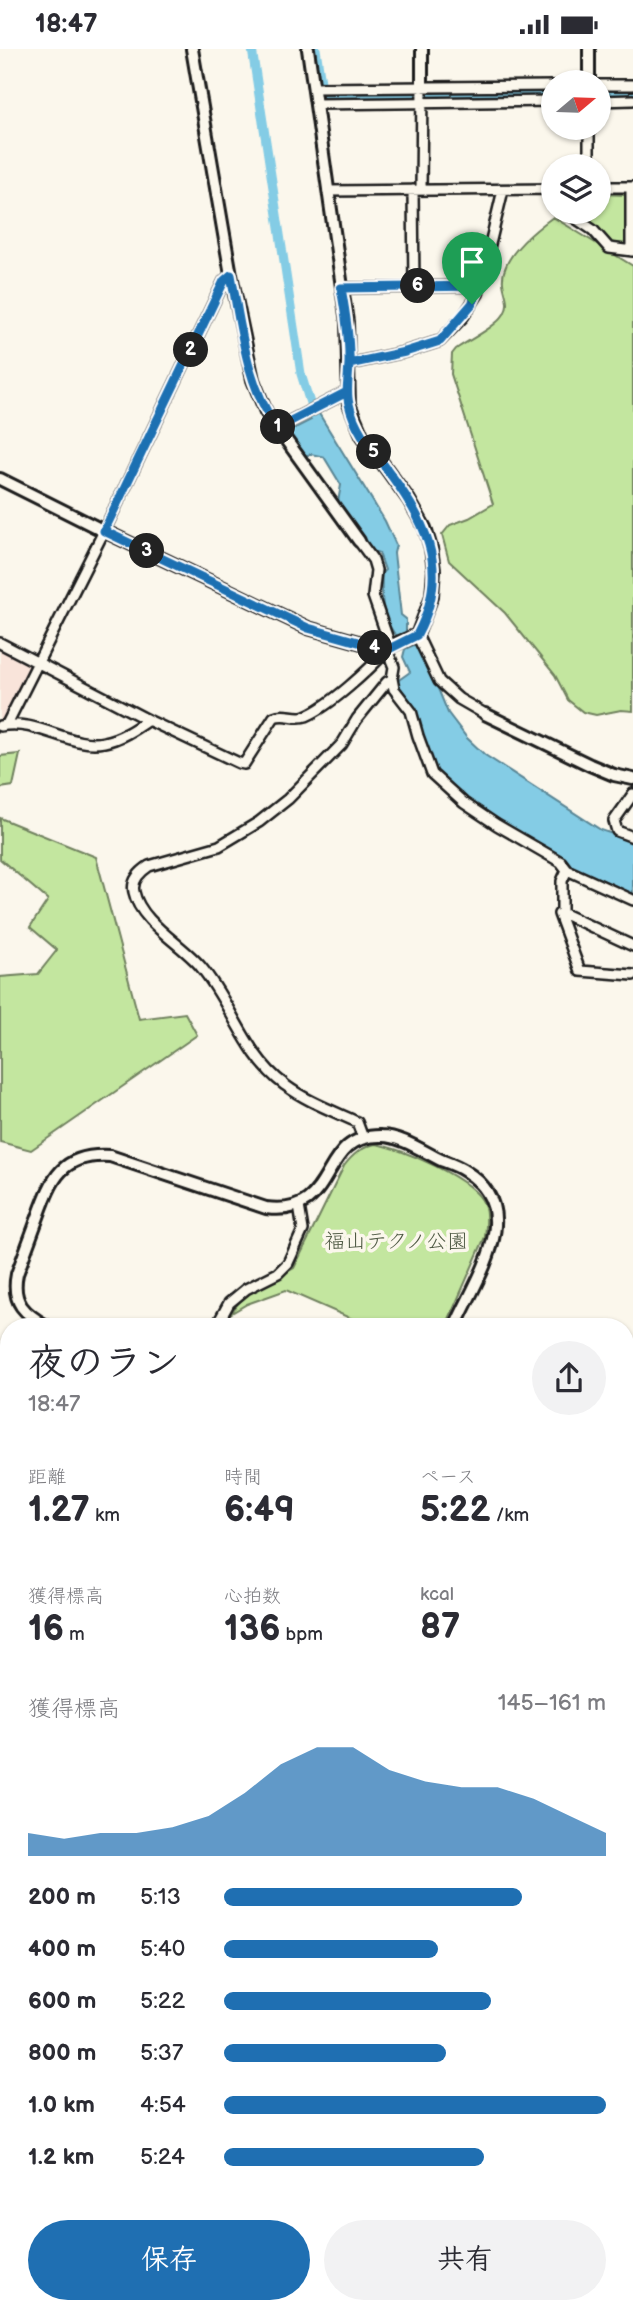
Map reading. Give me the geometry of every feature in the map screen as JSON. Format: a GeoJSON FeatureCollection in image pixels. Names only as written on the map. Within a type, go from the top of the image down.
{"type":"FeatureCollection","features":[{"type":"Feature","properties":{"kind":"street"},"geometry":{"type":"LineString","coordinates":[[192,49],[231,275],[253,380],[266,412],[373,560],[376,570],[373,596],[394,667],[394,689],[411,711],[424,754],[436,779],[464,803],[561,862],[567,870],[633,900]]}},
{"type":"Feature","properties":{"kind":"street"},"geometry":{"type":"LineString","coordinates":[[0,643],[148,720],[244,764],[274,717],[307,715],[345,689],[389,649],[417,635],[432,596],[434,570],[431,548],[425,529],[409,500],[362,435],[349,404],[347,322],[316,104],[319,88],[308,49]]}},
{"type":"Feature","properties":{"kind":"street"},"geometry":{"type":"LineString","coordinates":[[414,286],[422,49]]}},
{"type":"Feature","properties":{"kind":"street"},"geometry":{"type":"LineString","coordinates":[[589,49],[589,70]]}},
{"type":"Feature","properties":{"kind":"street"},"geometry":{"type":"LineString","coordinates":[[611,85],[633,85]]}},
{"type":"Feature","properties":{"kind":"street"},"geometry":{"type":"LineString","coordinates":[[316,104],[541,87]]}},
{"type":"Feature","properties":{"kind":"street"},"geometry":{"type":"LineString","coordinates":[[319,88],[541,100]]}},
{"type":"Feature","properties":{"kind":"street"},"geometry":{"type":"LineString","coordinates":[[611,100],[633,100]]}},
{"type":"Feature","properties":{"kind":"street"},"geometry":{"type":"LineString","coordinates":[[584,224],[609,248],[632,251],[632,187],[611,187]]}},
{"type":"Feature","properties":{"kind":"street"},"geometry":{"type":"LineString","coordinates":[[328,191],[541,189]]}},
{"type":"Feature","properties":{"kind":"street"},"geometry":{"type":"LineString","coordinates":[[349,364],[440,341],[463,317],[478,294],[503,190]]}},
{"type":"Feature","properties":{"kind":"street"},"geometry":{"type":"LineString","coordinates":[[148,720],[123,736],[101,743],[80,741],[29,725],[4,725],[104,531],[224,281],[231,275]]}},
{"type":"Feature","properties":{"kind":"street"},"geometry":{"type":"LineString","coordinates":[[341,288],[480,286]]}},
{"type":"Feature","properties":{"kind":"street"},"geometry":{"type":"LineString","coordinates":[[277,428],[347,392]]}},
{"type":"Feature","properties":{"kind":"street"},"geometry":{"type":"LineString","coordinates":[[0,479],[308,628],[389,649]]}},
{"type":"Feature","properties":{"kind":"street"},"geometry":{"type":"LineString","coordinates":[[417,635],[439,681],[459,699],[590,765],[633,779]]}},
{"type":"Feature","properties":{"kind":"street"},"geometry":{"type":"LineString","coordinates":[[363,1138],[357,1122],[285,1086],[262,1065],[214,984],[199,964],[165,935],[139,905],[133,883],[139,873],[149,866],[219,846],[260,822],[288,799],[342,744],[362,713],[392,679]]}},
{"type":"Feature","properties":{"kind":"street"},"geometry":{"type":"LineString","coordinates":[[633,794],[614,821],[617,831],[633,837]]}},
{"type":"Feature","properties":{"kind":"street"},"geometry":{"type":"LineString","coordinates":[[567,870],[562,881],[562,913],[559,914],[580,971],[633,975]]}},
{"type":"Feature","properties":{"kind":"street"},"geometry":{"type":"LineString","coordinates":[[562,913],[633,946]]}},
{"type":"Feature","properties":{"kind":"street"},"geometry":{"type":"LineString","coordinates":[[34,1318],[21,1307],[14,1289],[17,1274],[50,1183],[67,1165],[81,1158],[110,1156],[266,1208],[283,1210],[299,1206],[313,1197],[324,1184],[334,1161],[344,1148],[363,1138],[384,1136],[465,1170],[481,1183],[491,1199],[496,1216],[495,1237],[459,1318]]}},
{"type":"Feature","properties":{"kind":"street"},"geometry":{"type":"LineString","coordinates":[[221,1318],[229,1303],[246,1289],[278,1273],[288,1263],[303,1230],[299,1206]]}},
{"type":"Feature","properties":{"kind":"shaded area"},"geometry":{"type":"Polygon","coordinates":[[[0,647],[33,665],[7,720],[0,722],[0,647]]]}},
{"type":"Feature","properties":{"kind":"green space"},"geometry":{"type":"Polygon","coordinates":[[[611,194],[626,195],[627,246],[612,245],[594,225],[611,224],[611,194]]]}},
{"type":"Feature","properties":{"kind":"green space"},"geometry":{"type":"Polygon","coordinates":[[[544,224],[564,224],[633,266],[633,711],[621,710],[596,715],[583,712],[568,700],[555,675],[505,613],[449,561],[442,535],[450,525],[493,504],[451,374],[452,354],[495,324],[504,314],[507,302],[503,283],[507,264],[520,245],[544,224]]]}},
{"type":"Feature","properties":{"kind":"green space"},"geometry":{"type":"Polygon","coordinates":[[[20,754],[13,786],[0,788],[0,756],[20,754]]]}},
{"type":"Feature","properties":{"kind":"green space"},"geometry":{"type":"Polygon","coordinates":[[[0,818],[96,857],[139,1019],[185,1013],[197,1035],[31,1150],[0,1142],[0,977],[38,974],[57,950],[30,927],[48,900],[0,859],[0,818]]]}},
{"type":"Feature","properties":{"kind":"green space","name":"福山テクノ公園"},"geometry":{"type":"Polygon","coordinates":[[[375,1144],[387,1147],[435,1166],[478,1194],[484,1204],[485,1237],[450,1318],[350,1318],[286,1290],[247,1304],[230,1314],[244,1296],[294,1268],[344,1166],[366,1147],[375,1144]]]}},
{"type":"Feature","properties":{"kind":"water"},"geometry":{"type":"Polygon","coordinates":[[[318,412],[385,521],[396,545],[394,553],[401,615],[406,619],[406,635],[399,638],[393,632],[383,608],[382,573],[385,570],[379,553],[373,551],[338,502],[341,485],[324,457],[311,454],[304,456],[287,432],[311,420],[310,415],[318,412]]]}},
{"type":"Feature","properties":{"kind":"water"},"geometry":{"type":"Polygon","coordinates":[[[416,644],[421,647],[448,713],[467,738],[485,755],[601,830],[633,841],[633,894],[565,863],[463,799],[434,774],[396,682],[410,672],[403,657],[405,649],[416,644]]]}},
{"type":"Feature","properties":{"kind":"waterway"},"geometry":{"type":"LineString","coordinates":[[252,49],[301,374],[314,416]]}},
{"type":"Feature","properties":{"kind":"waterway"},"geometry":{"type":"LineString","coordinates":[[316,49],[323,96],[541,95]]}},
{"type":"Feature","properties":{"kind":"waterway"},"geometry":{"type":"LineString","coordinates":[[611,95],[633,94]]}},
{"type":"Feature","properties":{"kind":"route"},"geometry":{"type":"LineString","coordinates":[[472,304],[440,341],[349,364],[347,392],[277,428],[266,412],[253,380],[231,275],[224,281],[104,531],[308,628],[387,650],[417,635],[432,596],[434,570],[431,548],[425,529],[409,500],[362,435],[349,404],[347,392],[349,349],[341,288],[480,286],[472,304]]}}]}
